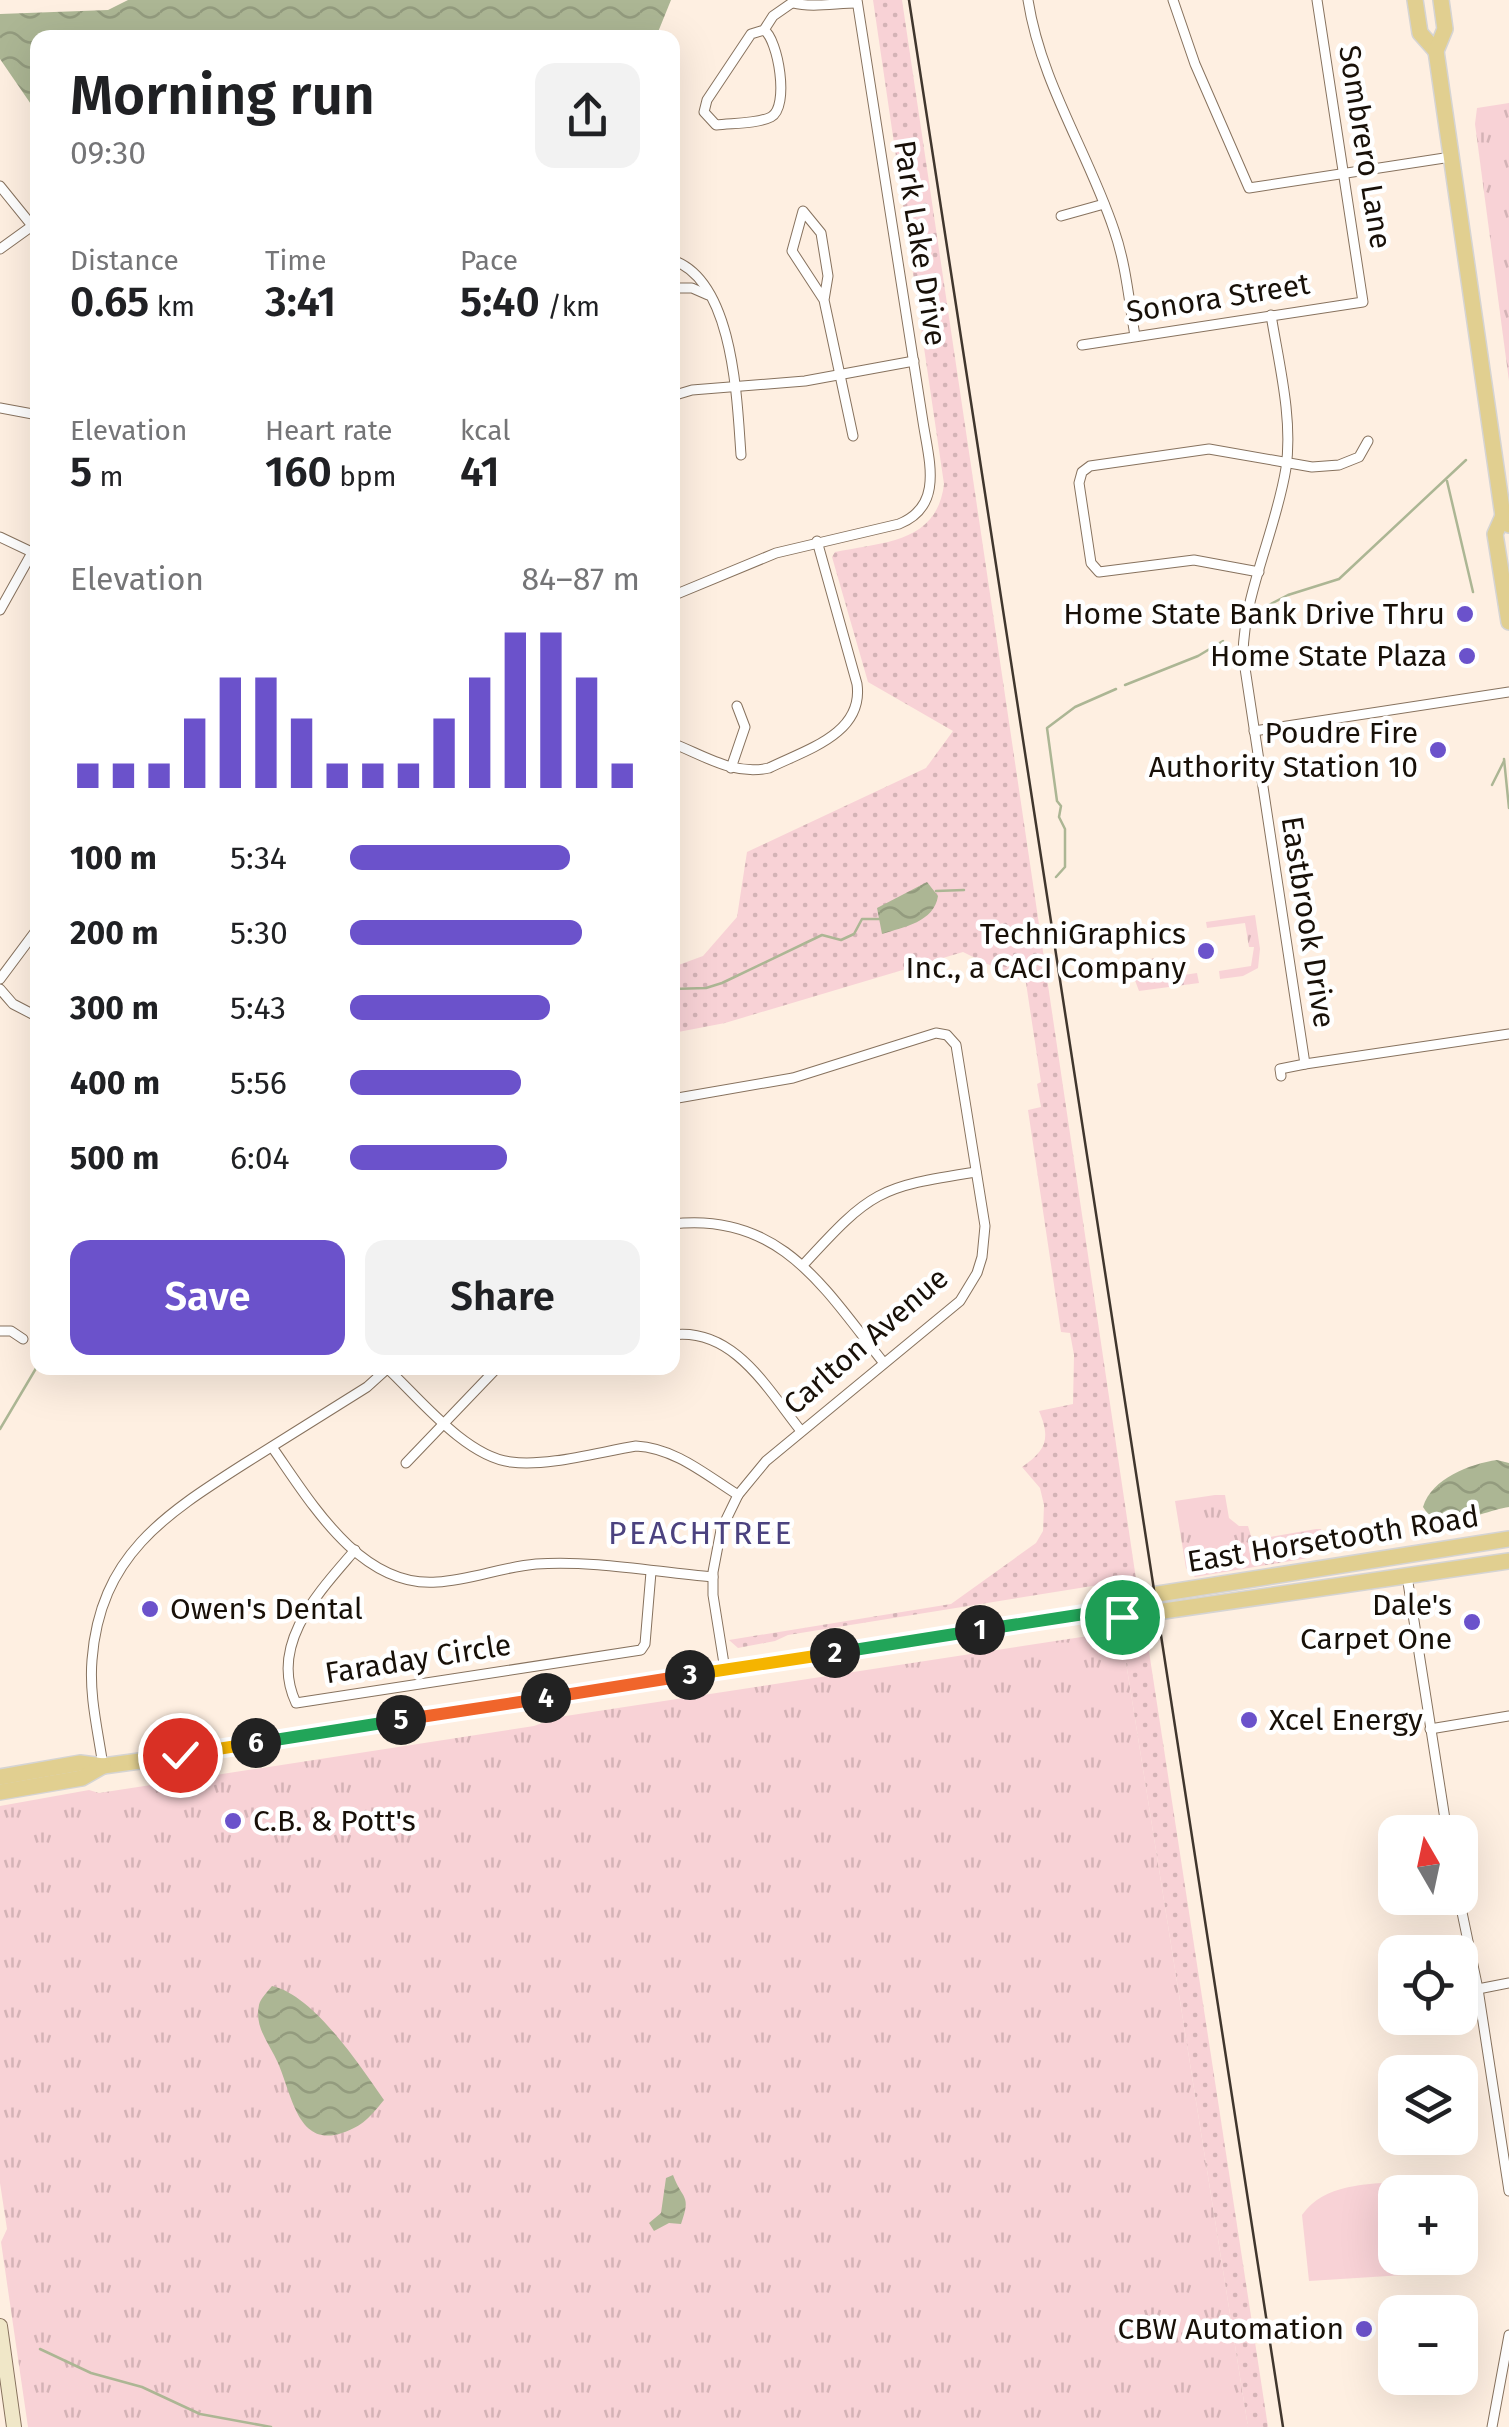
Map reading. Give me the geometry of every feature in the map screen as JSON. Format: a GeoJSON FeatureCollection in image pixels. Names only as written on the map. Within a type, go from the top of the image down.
{"type":"FeatureCollection","features":[{"type":"Feature","properties":{"kind":"main road"},"geometry":{"type":"LineString","coordinates":[[1415,0],[1420,33],[1436,51]]}},
{"type":"Feature","properties":{"kind":"main road"},"geometry":{"type":"LineString","coordinates":[[1441,0],[1445,29],[1436,51],[1506,521],[1496,534],[1509,622]]}},
{"type":"Feature","properties":{"kind":"main road","name":"East Horsetooth Road"},"geometry":{"type":"LineString","coordinates":[[0,1777],[80,1762],[102,1766],[1110,1610],[1120,1600],[1509,1539]]}},
{"type":"Feature","properties":{"kind":"main road","name":"East Horsetooth Road"},"geometry":{"type":"LineString","coordinates":[[1110,1610],[1122,1617],[1504,1562]]}},
{"type":"Feature","properties":{"kind":"main road","name":"East Horsetooth Road"},"geometry":{"type":"LineString","coordinates":[[0,1792],[82,1778],[102,1766]]}},
{"type":"Feature","properties":{"kind":"main road"},"geometry":{"type":"LineString","coordinates":[[0,2326],[14,2427]]}},
{"type":"Feature","properties":{"kind":"street"},"geometry":{"type":"LineString","coordinates":[[1028,0],[1038,50],[1104,204],[1123,262],[1134,336]]}},
{"type":"Feature","properties":{"kind":"street"},"geometry":{"type":"LineString","coordinates":[[1173,0],[1195,64],[1249,188],[1451,157]]}},
{"type":"Feature","properties":{"kind":"street","name":"Sombrero Lane"},"geometry":{"type":"LineString","coordinates":[[1318,0],[1363,302]]}},
{"type":"Feature","properties":{"kind":"street"},"geometry":{"type":"LineString","coordinates":[[764,30],[774,41],[780,108],[770,118],[716,126],[704,112],[706,100],[750,34],[764,30],[773,16],[794,2],[803,6],[857,2]]}},
{"type":"Feature","properties":{"kind":"street","name":"Park Lake Drive"},"geometry":{"type":"LineString","coordinates":[[817,541],[908,520],[923,508],[932,482],[857,2]]}},
{"type":"Feature","properties":{"kind":"street"},"geometry":{"type":"LineString","coordinates":[[0,186],[30,223]]}},
{"type":"Feature","properties":{"kind":"street"},"geometry":{"type":"LineString","coordinates":[[1062,216],[1104,204]]}},
{"type":"Feature","properties":{"kind":"street"},"geometry":{"type":"LineString","coordinates":[[824,300],[792,251],[804,211],[821,233],[828,276],[824,300],[853,436]]}},
{"type":"Feature","properties":{"kind":"street"},"geometry":{"type":"LineString","coordinates":[[0,249],[30,232]]}},
{"type":"Feature","properties":{"kind":"street"},"geometry":{"type":"LineString","coordinates":[[680,264],[690,268],[710,297],[726,333],[741,455]]}},
{"type":"Feature","properties":{"kind":"street"},"geometry":{"type":"LineString","coordinates":[[680,288],[692,288],[710,297]]}},
{"type":"Feature","properties":{"kind":"street","name":"Sonora Street"},"geometry":{"type":"LineString","coordinates":[[1082,345],[1363,302]]}},
{"type":"Feature","properties":{"kind":"street","name":"Eastbrook Drive"},"geometry":{"type":"LineString","coordinates":[[1272,315],[1287,430],[1286,463],[1243,639],[1305,1064]]}},
{"type":"Feature","properties":{"kind":"street"},"geometry":{"type":"LineString","coordinates":[[680,394],[914,361]]}},
{"type":"Feature","properties":{"kind":"street"},"geometry":{"type":"LineString","coordinates":[[0,408],[30,414]]}},
{"type":"Feature","properties":{"kind":"street"},"geometry":{"type":"LineString","coordinates":[[1259,572],[1194,560],[1099,572],[1091,563],[1079,483],[1082,472],[1090,466],[1208,450],[1312,467],[1338,465],[1359,457],[1368,441]]}},
{"type":"Feature","properties":{"kind":"street"},"geometry":{"type":"LineString","coordinates":[[0,537],[30,548]]}},
{"type":"Feature","properties":{"kind":"street"},"geometry":{"type":"LineString","coordinates":[[680,593],[741,566],[817,541],[857,684],[854,712],[846,726],[769,768],[730,768],[680,747]]}},
{"type":"Feature","properties":{"kind":"street"},"geometry":{"type":"LineString","coordinates":[[0,610],[30,560]]}},
{"type":"Feature","properties":{"kind":"street"},"geometry":{"type":"LineString","coordinates":[[1254,732],[1509,692]]}},
{"type":"Feature","properties":{"kind":"street"},"geometry":{"type":"LineString","coordinates":[[730,768],[745,727],[736,706]]}},
{"type":"Feature","properties":{"kind":"street"},"geometry":{"type":"LineString","coordinates":[[0,979],[30,939]]}},
{"type":"Feature","properties":{"kind":"street"},"geometry":{"type":"LineString","coordinates":[[0,988],[13,1004],[30,1014]]}},
{"type":"Feature","properties":{"kind":"street","name":"Carlton Avenue"},"geometry":{"type":"LineString","coordinates":[[680,1099],[794,1078],[942,1034],[956,1045],[984,1226],[977,1272],[957,1304],[766,1462],[738,1495],[722,1530],[713,1577],[726,1670]]}},
{"type":"Feature","properties":{"kind":"street"},"geometry":{"type":"LineString","coordinates":[[1280,1076],[1280,1070],[1305,1064],[1509,1034]]}},
{"type":"Feature","properties":{"kind":"street"},"geometry":{"type":"LineString","coordinates":[[804,1264],[849,1215],[882,1192],[911,1182],[976,1172]]}},
{"type":"Feature","properties":{"kind":"street"},"geometry":{"type":"LineString","coordinates":[[680,1224],[709,1223],[741,1229],[778,1245],[804,1264],[883,1362]]}},
{"type":"Feature","properties":{"kind":"street"},"geometry":{"type":"LineString","coordinates":[[0,1330],[12,1331],[23,1339]]}},
{"type":"Feature","properties":{"kind":"street"},"geometry":{"type":"LineString","coordinates":[[680,1336],[704,1337],[728,1347],[802,1431]]}},
{"type":"Feature","properties":{"kind":"street"},"geometry":{"type":"LineString","coordinates":[[102,1766],[92,1662],[100,1618],[120,1571],[143,1537],[164,1518],[367,1387],[380,1375]]}},
{"type":"Feature","properties":{"kind":"street"},"geometry":{"type":"LineString","coordinates":[[395,1375],[472,1447],[509,1462],[636,1446],[660,1449],[738,1495]]}},
{"type":"Feature","properties":{"kind":"street"},"geometry":{"type":"LineString","coordinates":[[406,1463],[490,1375]]}},
{"type":"Feature","properties":{"kind":"street"},"geometry":{"type":"LineString","coordinates":[[272,1447],[318,1510],[355,1550],[377,1568],[408,1580],[425,1582],[540,1564],[713,1577]]}},
{"type":"Feature","properties":{"kind":"street","name":"Faraday Circle"},"geometry":{"type":"LineString","coordinates":[[355,1550],[315,1597],[299,1623],[290,1658],[296,1702],[641,1650],[645,1644],[651,1572]]}},
{"type":"Feature","properties":{"kind":"street"},"geometry":{"type":"LineString","coordinates":[[1407,1576],[1444,1815]]}},
{"type":"Feature","properties":{"kind":"street"},"geometry":{"type":"LineString","coordinates":[[1430,1729],[1509,1716]]}},
{"type":"Feature","properties":{"kind":"street"},"geometry":{"type":"LineString","coordinates":[[1509,1982],[1478,1989],[1509,2191]]}},
{"type":"Feature","properties":{"kind":"street"},"geometry":{"type":"LineString","coordinates":[[1492,2427],[1509,2335]]}},
{"type":"Feature","properties":{"kind":"green space"},"geometry":{"type":"Polygon","coordinates":[[[873,0],[902,0],[1136,1579],[788,1635],[738,1648],[729,1640],[951,1604],[1036,1543],[1043,1531],[1044,1505],[1040,1488],[1022,1467],[1044,1443],[1045,1429],[1039,1411],[1073,1404],[1074,1355],[1070,1333],[1061,1332],[1028,1110],[1041,1107],[1037,1084],[1041,1082],[1026,983],[963,952],[725,1023],[680,1032],[680,964],[703,956],[737,917],[747,852],[926,768],[953,731],[868,682],[832,557],[835,552],[889,542],[919,529],[931,518],[944,484],[873,0]]]}},
{"type":"Feature","properties":{"kind":"green space"},"geometry":{"type":"Polygon","coordinates":[[[1509,103],[1509,381],[1475,124],[1477,108],[1509,103]]]}},
{"type":"Feature","properties":{"kind":"green space"},"geometry":{"type":"Polygon","coordinates":[[[1255,915],[1260,949],[1258,968],[1243,976],[1220,979],[1219,971],[1251,966],[1254,947],[1249,947],[1245,923],[1207,928],[1206,922],[1255,915]]]}},
{"type":"Feature","properties":{"kind":"green space"},"geometry":{"type":"Polygon","coordinates":[[[1154,958],[1163,978],[1197,973],[1199,983],[1139,991],[1133,975],[1140,963],[1154,958]]]}},
{"type":"Feature","properties":{"kind":"green space"},"geometry":{"type":"Polygon","coordinates":[[[1225,1495],[1229,1518],[1239,1526],[1248,1526],[1251,1536],[1258,1539],[1316,1529],[1321,1529],[1324,1537],[1308,1558],[1195,1577],[1186,1568],[1175,1501],[1225,1495]]]}},
{"type":"Feature","properties":{"kind":"green space"},"geometry":{"type":"Polygon","coordinates":[[[1145,1628],[1268,2427],[1248,2427],[1121,1631],[1145,1628]]]}},
{"type":"Feature","properties":{"kind":"green space"},"geometry":{"type":"Polygon","coordinates":[[[1121,1631],[1248,2427],[28,2427],[1,2242],[7,2229],[0,2183],[0,1806],[534,1726],[559,1717],[1121,1631]]]}},
{"type":"Feature","properties":{"kind":"green space"},"geometry":{"type":"Polygon","coordinates":[[[1378,2183],[1378,2275],[1404,2275],[1309,2281],[1302,2215],[1322,2197],[1378,2183]]]}},
{"type":"Feature","properties":{"kind":"water"},"geometry":{"type":"Polygon","coordinates":[[[128,0],[671,0],[659,30],[30,30],[30,103],[0,59],[0,14],[108,10],[128,0]]]}},
{"type":"Feature","properties":{"kind":"water"},"geometry":{"type":"Polygon","coordinates":[[[927,882],[938,896],[931,912],[917,922],[882,934],[877,908],[927,882]]]}},
{"type":"Feature","properties":{"kind":"water"},"geometry":{"type":"Polygon","coordinates":[[[1497,1460],[1509,1463],[1509,1507],[1451,1521],[1440,1520],[1423,1507],[1443,1480],[1464,1469],[1497,1460]]]}},
{"type":"Feature","properties":{"kind":"water"},"geometry":{"type":"Polygon","coordinates":[[[272,1986],[288,1992],[320,2017],[384,2100],[355,2127],[327,2136],[315,2133],[299,2116],[259,2021],[260,2003],[272,1986]]]}},
{"type":"Feature","properties":{"kind":"water"},"geometry":{"type":"Polygon","coordinates":[[[673,2175],[686,2202],[681,2224],[669,2223],[654,2231],[649,2223],[661,2213],[666,2178],[673,2175]]]}},
{"type":"Feature","properties":{"kind":"waterway"},"geometry":{"type":"LineString","coordinates":[[1265,607],[1288,595],[1339,579],[1466,460]]}},
{"type":"Feature","properties":{"kind":"waterway"},"geometry":{"type":"LineString","coordinates":[[1447,481],[1473,592]]}},
{"type":"Feature","properties":{"kind":"waterway"},"geometry":{"type":"LineString","coordinates":[[1125,685],[1198,656],[1223,641]]}},
{"type":"Feature","properties":{"kind":"waterway"},"geometry":{"type":"LineString","coordinates":[[1056,877],[1065,867],[1065,829],[1059,817],[1061,806],[1057,801],[1047,728],[1075,707],[1116,689]]}},
{"type":"Feature","properties":{"kind":"waterway"},"geometry":{"type":"LineString","coordinates":[[1504,759],[1509,808]]}},
{"type":"Feature","properties":{"kind":"waterway"},"geometry":{"type":"LineString","coordinates":[[1492,785],[1504,761]]}},
{"type":"Feature","properties":{"kind":"waterway"},"geometry":{"type":"LineString","coordinates":[[936,891],[964,890]]}},
{"type":"Feature","properties":{"kind":"waterway"},"geometry":{"type":"LineString","coordinates":[[680,989],[722,983],[822,935],[841,940],[854,934],[862,919],[879,919]]}},
{"type":"Feature","properties":{"kind":"waterway"},"geometry":{"type":"LineString","coordinates":[[0,1429],[32,1375]]}},
{"type":"Feature","properties":{"kind":"waterway"},"geometry":{"type":"LineString","coordinates":[[40,2349],[91,2373],[142,2387],[200,2414],[271,2427]]}},
{"type":"Feature","properties":{"kind":"railway"},"geometry":{"type":"LineString","coordinates":[[909,0],[1283,2427]]}},
{"type":"Feature","properties":{"kind":"place","name":"Home State Bank Drive Thru"},"geometry":{"type":"Point","coordinates":[1465,614]}},
{"type":"Feature","properties":{"kind":"place","name":"Home State Plaza"},"geometry":{"type":"Point","coordinates":[1467,656]}},
{"type":"Feature","properties":{"kind":"place","name":"Poudre Fire Authority Station 10"},"geometry":{"type":"Point","coordinates":[1438,750]}},
{"type":"Feature","properties":{"kind":"place","name":"TechniGraphics Inc., a CACI Company"},"geometry":{"type":"Point","coordinates":[1206,951]}},
{"type":"Feature","properties":{"kind":"place","name":"Owen's Dental"},"geometry":{"type":"Point","coordinates":[150,1609]}},
{"type":"Feature","properties":{"kind":"place","name":"Dale's Carpet One"},"geometry":{"type":"Point","coordinates":[1472,1622]}},
{"type":"Feature","properties":{"kind":"place","name":"Xcel Energy"},"geometry":{"type":"Point","coordinates":[1249,1720]}},
{"type":"Feature","properties":{"kind":"place","name":"C.B. & Pott's"},"geometry":{"type":"Point","coordinates":[233,1821]}},
{"type":"Feature","properties":{"kind":"place","name":"CBW Automation"},"geometry":{"type":"Point","coordinates":[1364,2329]}},
{"type":"Feature","properties":{"kind":"district","name":"PEACHTREE"},"geometry":{"type":"Point","coordinates":[701,1533]}},
{"type":"Feature","properties":{"kind":"route"},"geometry":{"type":"LineString","coordinates":[[180,1755],[1110,1610],[1122,1617]]}}]}
